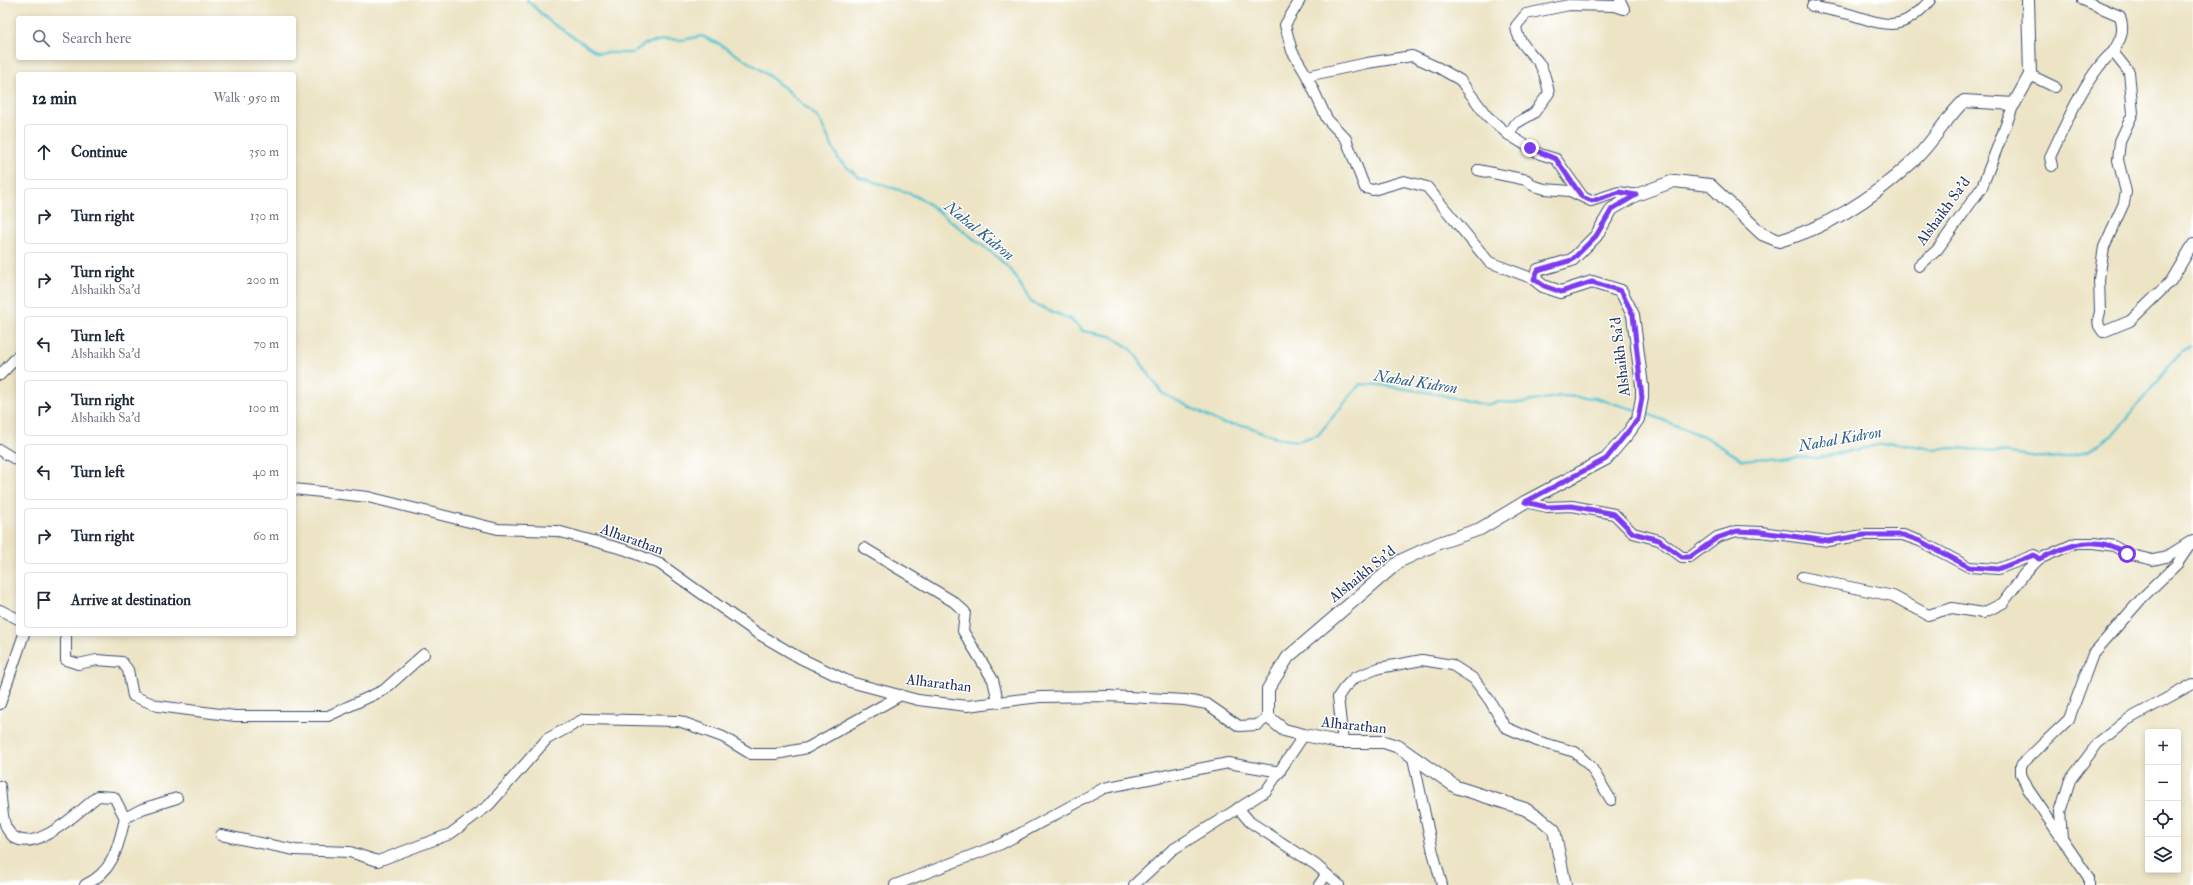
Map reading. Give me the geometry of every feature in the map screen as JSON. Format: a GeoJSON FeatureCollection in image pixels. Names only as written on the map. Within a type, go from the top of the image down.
{"type":"FeatureCollection","features":[{"type":"Feature","properties":{"kind":"street"},"geometry":{"type":"LineString","coordinates":[[1300,0],[1285,25],[1292,51],[1307,76],[1327,119],[1346,138],[1365,188],[1373,190],[1404,181],[1427,187],[1489,262],[1534,279],[1538,270],[1572,260],[1596,236],[1612,209],[1636,195],[1674,181],[1710,185],[1762,234],[1779,241],[1824,225],[1856,205],[1913,161],[1964,101],[2014,104]]}},
{"type":"Feature","properties":{"kind":"street"},"geometry":{"type":"LineString","coordinates":[[1509,135],[1515,124],[1534,113],[1549,94],[1546,76],[1539,64],[1517,36],[1516,26],[1526,14],[1569,5],[1615,6],[1624,9],[1620,0]]}},
{"type":"Feature","properties":{"kind":"street"},"geometry":{"type":"LineString","coordinates":[[1812,6],[1849,14],[1876,24],[1896,25],[1920,12],[1930,0]]}},
{"type":"Feature","properties":{"kind":"street"},"geometry":{"type":"LineString","coordinates":[[2028,0],[2030,75],[2055,87]]}},
{"type":"Feature","properties":{"kind":"street"},"geometry":{"type":"LineString","coordinates":[[2052,166],[2050,157],[2075,106],[2103,60],[2113,52],[2122,37],[2123,24],[2120,16],[2083,0]]}},
{"type":"Feature","properties":{"kind":"street"},"geometry":{"type":"LineString","coordinates":[[2113,52],[2129,72],[2133,113],[2120,141],[2118,160],[2126,192],[2124,203],[2104,247],[2099,279],[2100,312],[2098,320],[2099,326],[2103,332],[2130,321],[2171,281],[2193,244]]}},
{"type":"Feature","properties":{"kind":"street"},"geometry":{"type":"LineString","coordinates":[[1307,76],[1367,63],[1412,56],[1440,68],[1460,80],[1487,116],[1509,135],[1540,154],[1556,159],[1582,197]]}},
{"type":"Feature","properties":{"kind":"street","name":"Alshaikh Sa'd"},"geometry":{"type":"LineString","coordinates":[[1919,266],[1937,250],[1982,187],[2014,104],[2030,75]]}},
{"type":"Feature","properties":{"kind":"street"},"geometry":{"type":"LineString","coordinates":[[1478,170],[1527,180],[1534,186],[1545,190],[1570,191],[1592,201],[1619,192],[1636,195]]}},
{"type":"Feature","properties":{"kind":"street","name":"Alshaikh Sa'd"},"geometry":{"type":"LineString","coordinates":[[1268,717],[1268,689],[1288,657],[1400,561],[1439,543],[1480,529],[1525,502],[1606,459],[1638,419],[1642,398],[1633,315],[1621,291],[1592,282],[1561,292],[1544,286],[1534,279]]}},
{"type":"Feature","properties":{"kind":"street"},"geometry":{"type":"LineString","coordinates":[[0,375],[16,358]]}},
{"type":"Feature","properties":{"kind":"street"},"geometry":{"type":"LineString","coordinates":[[0,450],[16,460]]}},
{"type":"Feature","properties":{"kind":"street","name":"Alharathan"},"geometry":{"type":"LineString","coordinates":[[296,489],[368,497],[498,529],[556,531],[626,550],[660,564],[757,633],[800,658],[850,682],[918,700],[967,706],[1040,697],[1109,696],[1185,700],[1207,704],[1238,726],[1257,725],[1268,717],[1284,730],[1304,735],[1343,742],[1384,742],[1399,747],[1456,787],[1525,809],[1541,819],[1554,830],[1559,848],[1565,885]]}},
{"type":"Feature","properties":{"kind":"street"},"geometry":{"type":"LineString","coordinates":[[1525,502],[1547,507],[1572,506],[1614,514],[1633,533],[1659,540],[1682,557],[1690,557],[1717,538],[1737,531],[1761,532],[1828,541],[1864,535],[1903,535],[1920,541],[1969,567],[1998,569],[2034,555],[2039,559]]}},
{"type":"Feature","properties":{"kind":"street"},"geometry":{"type":"LineString","coordinates":[[1802,577],[1893,596],[1928,615],[1952,608],[1983,613],[2003,603],[2024,574],[2039,559],[2076,543],[2095,543],[2114,546],[2127,554],[2154,560],[2166,557],[2193,541]]}},
{"type":"Feature","properties":{"kind":"street"},"geometry":{"type":"LineString","coordinates":[[2089,885],[2089,878],[2028,789],[2020,774],[2021,765],[2069,720],[2093,654],[2143,597],[2177,564],[2193,541]]}},
{"type":"Feature","properties":{"kind":"street"},"geometry":{"type":"LineString","coordinates":[[864,548],[954,602],[965,612],[963,631],[992,680],[998,701]]}},
{"type":"Feature","properties":{"kind":"street"},"geometry":{"type":"LineString","coordinates":[[0,610],[16,619]]}},
{"type":"Feature","properties":{"kind":"street"},"geometry":{"type":"LineString","coordinates":[[0,704],[23,636]]}},
{"type":"Feature","properties":{"kind":"street"},"geometry":{"type":"LineString","coordinates":[[66,636],[66,660],[78,664],[97,660],[122,662],[128,670],[133,696],[158,706],[235,716],[328,716],[384,690],[424,654]]}},
{"type":"Feature","properties":{"kind":"street"},"geometry":{"type":"LineString","coordinates":[[1343,742],[1338,697],[1344,688],[1354,678],[1379,668],[1422,660],[1452,665],[1474,680],[1490,701],[1506,727],[1537,741],[1575,752],[1591,767],[1611,800]]}},
{"type":"Feature","properties":{"kind":"street"},"geometry":{"type":"LineString","coordinates":[[2062,840],[2060,812],[2070,780],[2098,743],[2127,720],[2193,684]]}},
{"type":"Feature","properties":{"kind":"street"},"geometry":{"type":"LineString","coordinates":[[221,835],[295,850],[350,852],[378,861],[450,834],[489,805],[547,739],[584,719],[679,721],[723,737],[751,754],[776,754],[807,748],[901,695]]}},
{"type":"Feature","properties":{"kind":"street"},"geometry":{"type":"LineString","coordinates":[[1134,885],[1172,850],[1266,790],[1280,772],[1304,735]]}},
{"type":"Feature","properties":{"kind":"street"},"geometry":{"type":"LineString","coordinates":[[1413,758],[1433,852],[1442,885]]}},
{"type":"Feature","properties":{"kind":"street"},"geometry":{"type":"LineString","coordinates":[[895,885],[1000,844],[1104,788],[1228,763],[1280,772]]}},
{"type":"Feature","properties":{"kind":"street"},"geometry":{"type":"LineString","coordinates":[[0,786],[6,828],[16,838],[33,841],[51,833],[98,796],[114,797],[125,818],[112,862],[98,879],[85,885]]}},
{"type":"Feature","properties":{"kind":"street"},"geometry":{"type":"LineString","coordinates":[[125,818],[142,809],[177,798]]}},
{"type":"Feature","properties":{"kind":"street"},"geometry":{"type":"LineString","coordinates":[[1238,808],[1250,822],[1316,865],[1339,885]]}},
{"type":"Feature","properties":{"kind":"street"},"geometry":{"type":"LineString","coordinates":[[1319,885],[1326,875]]}},
{"type":"Feature","properties":{"kind":"waterway","name":"Nahal Kidron"},"geometry":{"type":"LineString","coordinates":[[527,0],[549,21],[598,53],[632,53],[645,44],[667,39],[682,40],[702,36],[721,45],[758,68],[786,89],[819,119],[839,160],[859,177],[906,192],[922,199],[996,256],[1011,270],[1031,302],[1071,320],[1083,331],[1111,336],[1132,350],[1162,393],[1221,423],[1247,426],[1277,438],[1297,441],[1318,435],[1360,384],[1380,385],[1437,394],[1485,405],[1498,402],[1521,403],[1561,396],[1595,398],[1636,410]]}},
{"type":"Feature","properties":{"kind":"waterway","name":"Nahal Kidron"},"geometry":{"type":"LineString","coordinates":[[1643,412],[1707,438],[1742,460],[1765,458],[1783,460],[1799,457],[1817,458],[1892,442],[1932,449],[1955,448],[1996,451],[2052,459],[2088,452],[2114,434],[2182,351],[2193,346]]}},
{"type":"Feature","properties":{"kind":"route"},"geometry":{"type":"LineString","coordinates":[[1530,148],[1540,154],[1556,159],[1582,197],[1592,201],[1619,192],[1636,195],[1612,209],[1596,236],[1572,260],[1538,270],[1534,279],[1544,286],[1561,292],[1592,282],[1621,291],[1633,315],[1642,386],[1642,398],[1638,419],[1606,459],[1525,502],[1547,507],[1572,506],[1614,514],[1633,533],[1659,540],[1675,554],[1682,557],[1690,557],[1700,548],[1717,538],[1737,531],[1761,532],[1828,541],[1864,535],[1903,535],[1920,541],[1969,567],[1998,569],[2034,555],[2039,559],[2076,543],[2095,543],[2114,546],[2127,554]]}}]}
